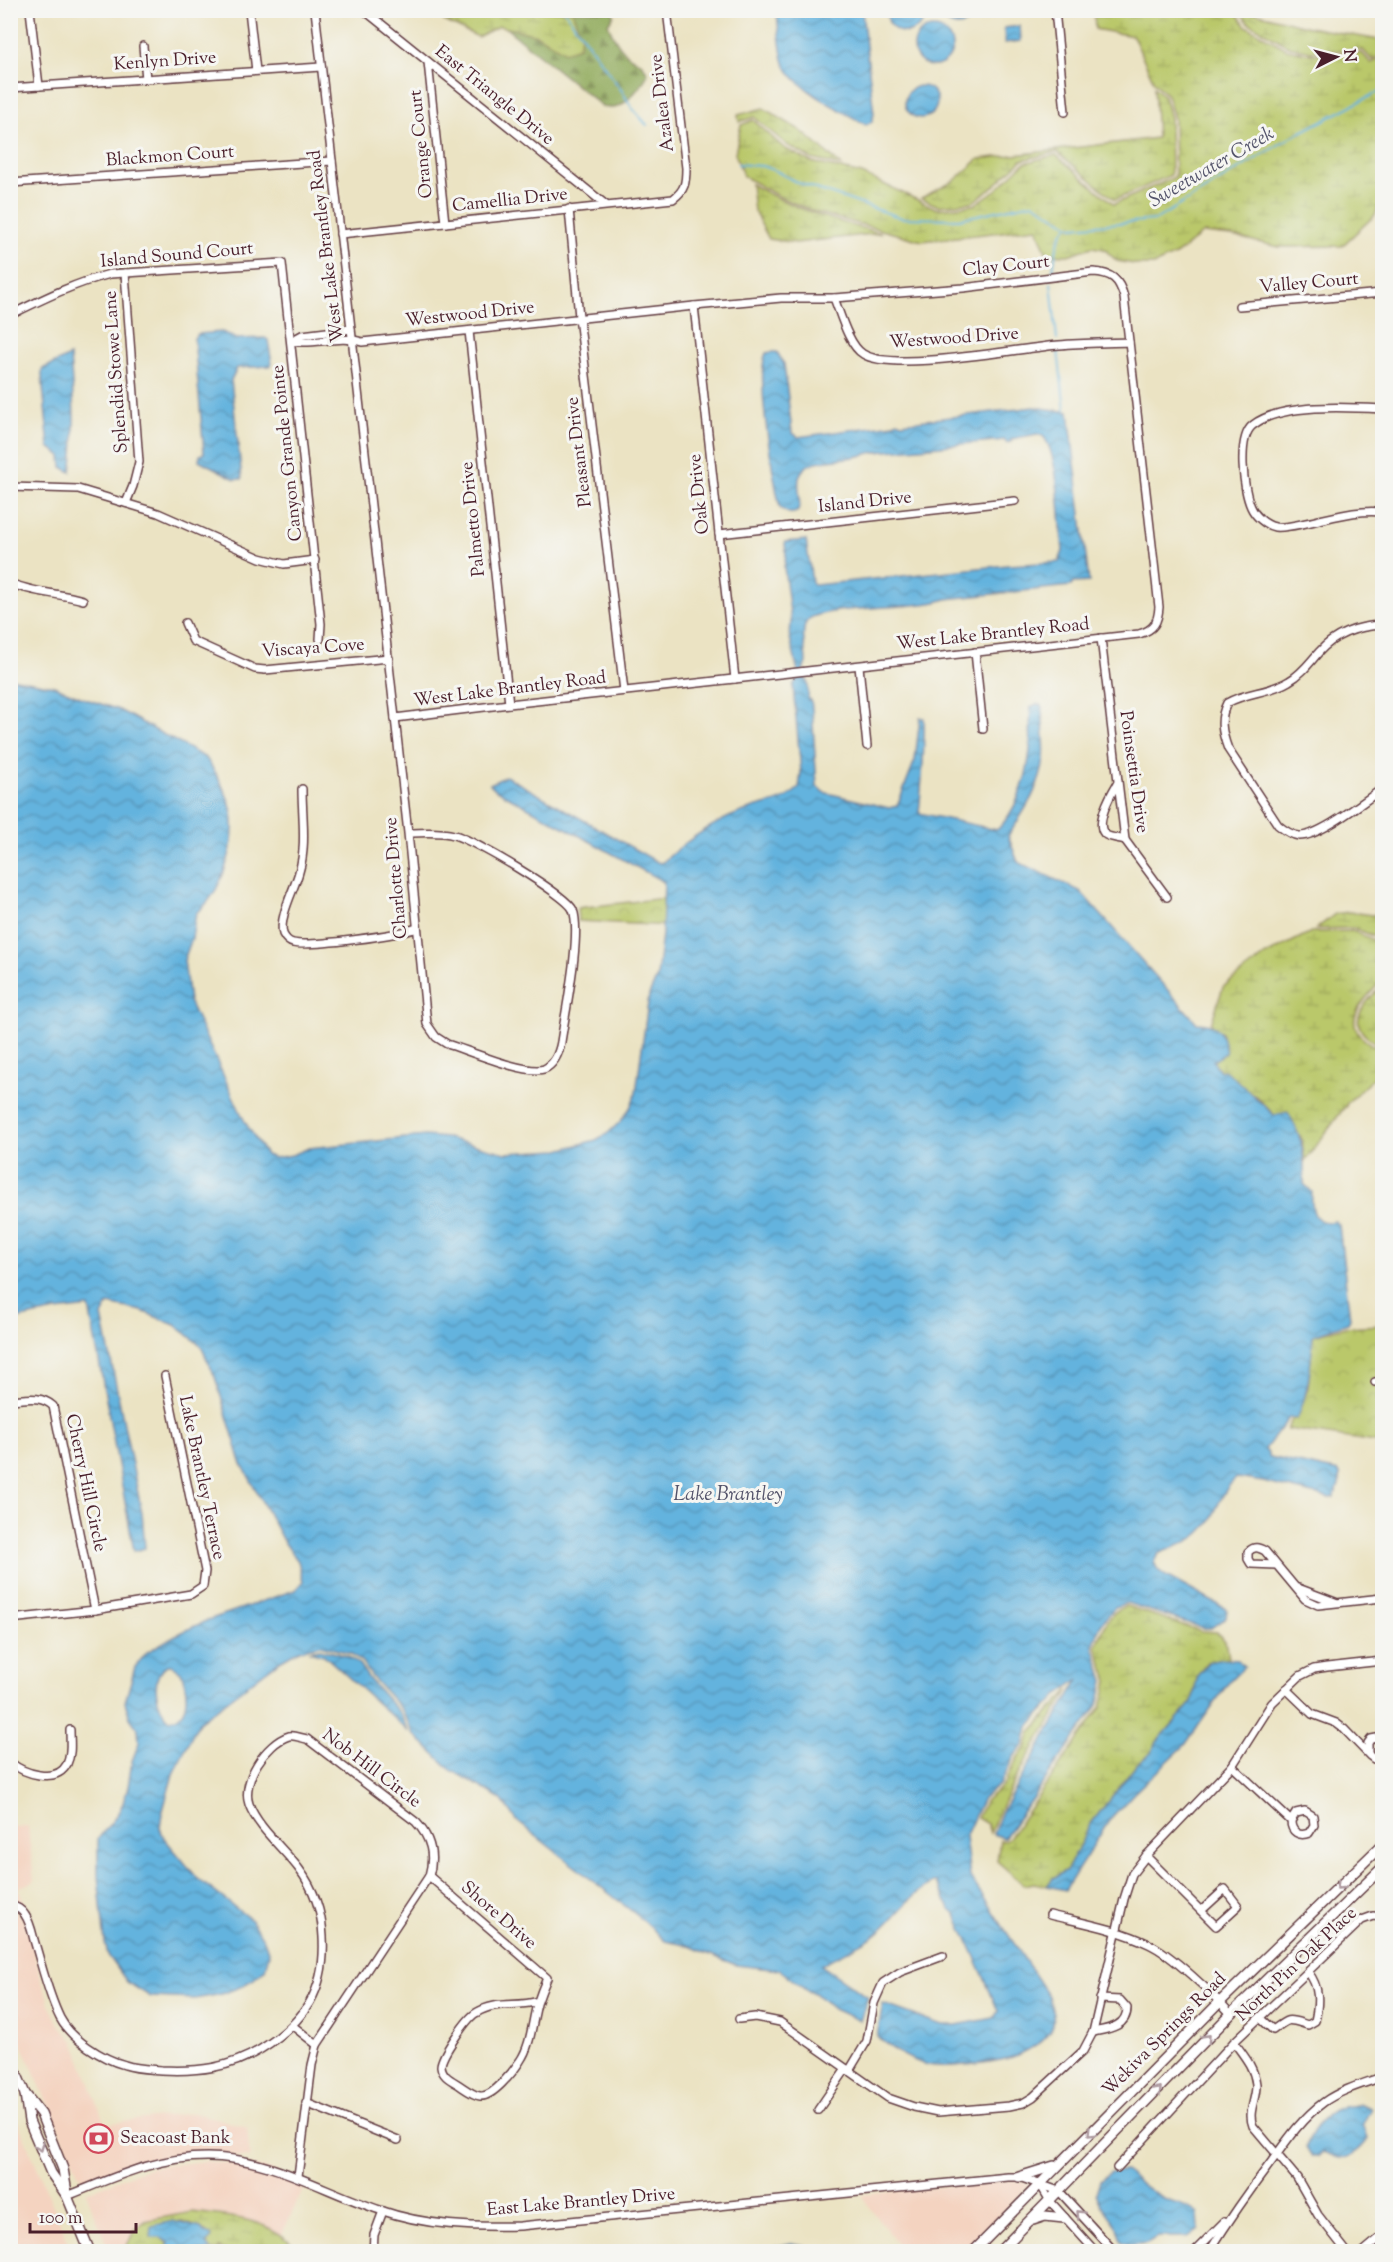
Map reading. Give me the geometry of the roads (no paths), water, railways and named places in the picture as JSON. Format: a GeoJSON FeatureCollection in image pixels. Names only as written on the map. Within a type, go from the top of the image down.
{"type":"FeatureCollection","features":[{"type":"Feature","properties":{"kind":"main road","name":"Wekiva Springs Road"},"geometry":{"type":"LineString","coordinates":[[973,2252],[1220,2002],[1383,1845]]}},
{"type":"Feature","properties":{"kind":"main road","name":"Wekiva Springs Road"},"geometry":{"type":"LineString","coordinates":[[999,2252],[1231,2014],[1383,1868]]}},
{"type":"Feature","properties":{"kind":"main road"},"geometry":{"type":"LineString","coordinates":[[10,2058],[26,2094],[29,2121],[51,2174],[67,2196],[90,2252]]}},
{"type":"Feature","properties":{"kind":"main road"},"geometry":{"type":"LineString","coordinates":[[1019,2177],[1062,2163]]}},
{"type":"Feature","properties":{"kind":"main road"},"geometry":{"type":"LineString","coordinates":[[1031,2220],[1045,2216],[1065,2218]]}},
{"type":"Feature","properties":{"kind":"street"},"geometry":{"type":"LineString","coordinates":[[30,10],[39,86]]}},
{"type":"Feature","properties":{"kind":"street"},"geometry":{"type":"LineString","coordinates":[[249,10],[256,71]]}},
{"type":"Feature","properties":{"kind":"street","name":"West Lake Brantley Road"},"geometry":{"type":"LineString","coordinates":[[315,10],[395,718],[1148,632],[1154,627],[1159,607],[1128,342]]}},
{"type":"Feature","properties":{"kind":"street","name":"East Triangle Drive"},"geometry":{"type":"LineString","coordinates":[[364,10],[606,205]]}},
{"type":"Feature","properties":{"kind":"street","name":"Azalea Drive"},"geometry":{"type":"LineString","coordinates":[[668,10],[686,168],[686,183],[682,192]]}},
{"type":"Feature","properties":{"kind":"street"},"geometry":{"type":"LineString","coordinates":[[1055,10],[1065,112]]}},
{"type":"Feature","properties":{"kind":"street"},"geometry":{"type":"LineString","coordinates":[[142,46],[146,78]]}},
{"type":"Feature","properties":{"kind":"street","name":"Orange Court"},"geometry":{"type":"LineString","coordinates":[[428,62],[445,223]]}},
{"type":"Feature","properties":{"kind":"street","name":"Kenlyn Drive"},"geometry":{"type":"LineString","coordinates":[[10,88],[321,67]]}},
{"type":"Feature","properties":{"kind":"street","name":"Blackmon Court"},"geometry":{"type":"LineString","coordinates":[[10,183],[332,161]]}},
{"type":"Feature","properties":{"kind":"street","name":"Camellia Drive"},"geometry":{"type":"LineString","coordinates":[[340,234],[673,199],[682,192]]}},
{"type":"Feature","properties":{"kind":"street","name":"Pleasant Drive"},"geometry":{"type":"LineString","coordinates":[[568,209],[624,692]]}},
{"type":"Feature","properties":{"kind":"street","name":"Island Sound Court"},"geometry":{"type":"LineString","coordinates":[[10,315],[90,279],[125,273],[282,263]]}},
{"type":"Feature","properties":{"kind":"street","name":"Canyon Grande Pointe"},"geometry":{"type":"LineString","coordinates":[[282,263],[315,560],[321,624],[320,639]]}},
{"type":"Feature","properties":{"kind":"street","name":"Clay Court"},"geometry":{"type":"LineString","coordinates":[[834,298],[963,288],[1093,272],[1106,273],[1114,277],[1121,286],[1128,342]]}},
{"type":"Feature","properties":{"kind":"street","name":"Splendid Stowe Lane"},"geometry":{"type":"LineString","coordinates":[[125,273],[139,462],[126,503]]}},
{"type":"Feature","properties":{"kind":"street","name":"Valley Court"},"geometry":{"type":"LineString","coordinates":[[1239,306],[1383,293]]}},
{"type":"Feature","properties":{"kind":"street","name":"Westwood Drive"},"geometry":{"type":"LineString","coordinates":[[291,341],[303,344],[353,339],[362,342],[694,306],[781,298],[834,298],[852,345],[860,353],[884,361],[944,359],[1060,345],[1128,342]]}},
{"type":"Feature","properties":{"kind":"street","name":"Oak Drive"},"geometry":{"type":"LineString","coordinates":[[694,306],[735,678]]}},
{"type":"Feature","properties":{"kind":"street"},"geometry":{"type":"LineString","coordinates":[[291,341],[302,335],[351,329]]}},
{"type":"Feature","properties":{"kind":"street","name":"Palmetto Drive"},"geometry":{"type":"LineString","coordinates":[[469,331],[509,704]]}},
{"type":"Feature","properties":{"kind":"street"},"geometry":{"type":"LineString","coordinates":[[1383,409],[1321,408],[1272,416],[1250,427],[1245,437],[1243,451],[1247,495],[1251,508],[1256,515],[1274,527],[1288,527],[1356,512],[1383,512]]}},
{"type":"Feature","properties":{"kind":"street"},"geometry":{"type":"LineString","coordinates":[[10,487],[78,489],[158,513],[260,558],[284,564],[315,560]]}},
{"type":"Feature","properties":{"kind":"street","name":"Island Drive"},"geometry":{"type":"LineString","coordinates":[[719,534],[1015,501]]}},
{"type":"Feature","properties":{"kind":"street"},"geometry":{"type":"LineString","coordinates":[[10,583],[83,600]]}},
{"type":"Feature","properties":{"kind":"street","name":"Viscaya Cove"},"geometry":{"type":"LineString","coordinates":[[185,623],[193,641],[255,669],[278,670],[389,658]]}},
{"type":"Feature","properties":{"kind":"street"},"geometry":{"type":"LineString","coordinates":[[1383,625],[1366,625],[1349,630],[1329,641],[1307,668],[1290,681],[1269,691],[1227,703],[1222,722],[1223,736],[1228,749],[1278,825],[1288,833],[1298,836],[1319,831],[1383,789]]}},
{"type":"Feature","properties":{"kind":"street","name":"Poinsettia Drive"},"geometry":{"type":"LineString","coordinates":[[1101,638],[1125,840],[1167,897]]}},
{"type":"Feature","properties":{"kind":"street"},"geometry":{"type":"LineString","coordinates":[[975,652],[983,729]]}},
{"type":"Feature","properties":{"kind":"street"},"geometry":{"type":"LineString","coordinates":[[859,666],[867,746]]}},
{"type":"Feature","properties":{"kind":"street","name":"Charlotte Drive"},"geometry":{"type":"LineString","coordinates":[[395,718],[426,1017],[433,1034],[447,1044],[523,1068],[539,1070],[550,1065],[557,1058],[561,1042],[573,958],[572,908],[558,895],[474,843],[447,833],[408,833]]}},
{"type":"Feature","properties":{"kind":"street"},"geometry":{"type":"LineString","coordinates":[[1117,783],[1107,802],[1101,828],[1107,836],[1125,840]]}},
{"type":"Feature","properties":{"kind":"street"},"geometry":{"type":"LineString","coordinates":[[302,789],[303,853],[300,870],[283,917],[283,933],[286,939],[292,943],[307,943],[392,935],[417,928]]}},
{"type":"Feature","properties":{"kind":"street","name":"Lake Brantley Terrace"},"geometry":{"type":"LineString","coordinates":[[95,1610],[191,1594],[202,1587],[205,1571],[165,1376]]}},
{"type":"Feature","properties":{"kind":"street","name":"Cherry Hill Circle"},"geometry":{"type":"LineString","coordinates":[[10,1400],[37,1397],[53,1406],[95,1610]]}},
{"type":"Feature","properties":{"kind":"street"},"geometry":{"type":"LineString","coordinates":[[1276,1565],[1297,1588],[1319,1601],[1383,1598]]}},
{"type":"Feature","properties":{"kind":"street"},"geometry":{"type":"LineString","coordinates":[[10,1619],[95,1610]]}},
{"type":"Feature","properties":{"kind":"street"},"geometry":{"type":"LineString","coordinates":[[739,2019],[755,2017],[780,2022],[888,2098],[914,2107],[938,2112],[1023,2103],[1047,2086],[1083,2051],[1093,2032],[1124,1899],[1132,1874],[1146,1856],[1232,1766],[1264,1714],[1300,1676],[1314,1669],[1383,1661]]}},
{"type":"Feature","properties":{"kind":"street"},"geometry":{"type":"LineString","coordinates":[[1286,1689],[1312,1714],[1336,1723],[1374,1759],[1383,1760]]}},
{"type":"Feature","properties":{"kind":"street"},"geometry":{"type":"LineString","coordinates":[[10,1762],[32,1774],[56,1773],[66,1765],[69,1755],[70,1730]]}},
{"type":"Feature","properties":{"kind":"street","name":"Nob Hill Circle"},"geometry":{"type":"LineString","coordinates":[[10,1905],[18,1908],[29,1921],[53,2002],[61,2020],[78,2039],[104,2056],[124,2065],[179,2071],[224,2066],[249,2056],[292,2026],[311,2001],[318,1987],[323,1967],[319,1908],[309,1885],[249,1806],[247,1785],[250,1775],[270,1749],[278,1741],[291,1736],[307,1739],[416,1822],[425,1832],[431,1846],[433,1858],[429,1876],[317,2045],[306,2103],[297,2176]]}},
{"type":"Feature","properties":{"kind":"street"},"geometry":{"type":"LineString","coordinates":[[1368,1752],[1368,1743],[1371,1739],[1383,1737]]}},
{"type":"Feature","properties":{"kind":"street"},"geometry":{"type":"LineString","coordinates":[[1232,1766],[1291,1821]]}},
{"type":"Feature","properties":{"kind":"street"},"geometry":{"type":"LineString","coordinates":[[1146,1856],[1201,1911],[1216,1926],[1238,1906],[1225,1889],[1201,1911]]}},
{"type":"Feature","properties":{"kind":"street","name":"Shore Drive"},"geometry":{"type":"LineString","coordinates":[[429,1876],[547,1978],[538,2001]]}},
{"type":"Feature","properties":{"kind":"street"},"geometry":{"type":"LineString","coordinates":[[1050,1915],[1117,1932],[1152,1945],[1220,2002],[1231,2014]]}},
{"type":"Feature","properties":{"kind":"street","name":"North Pin Oak Place"},"geometry":{"type":"LineString","coordinates":[[1117,2168],[1234,2042],[1261,2019],[1362,1920],[1373,1916],[1383,1917]]}},
{"type":"Feature","properties":{"kind":"street"},"geometry":{"type":"LineString","coordinates":[[818,2110],[867,2041],[874,2003],[883,1983],[900,1972],[943,1956]]}},
{"type":"Feature","properties":{"kind":"street"},"geometry":{"type":"LineString","coordinates":[[1261,2019],[1273,2030],[1283,2021],[1292,2019],[1308,2025],[1315,2021],[1318,1994],[1315,1980],[1308,1972]]}},
{"type":"Feature","properties":{"kind":"street"},"geometry":{"type":"LineString","coordinates":[[1093,2032],[1120,2024],[1127,2016],[1127,2008],[1120,2000],[1100,2000]]}},
{"type":"Feature","properties":{"kind":"street"},"geometry":{"type":"LineString","coordinates":[[538,2001],[527,2045],[520,2061],[502,2084],[486,2096],[477,2096],[445,2076],[441,2066],[446,2053],[473,2014],[486,2007],[504,2003],[529,2004],[538,2001]]}},
{"type":"Feature","properties":{"kind":"street"},"geometry":{"type":"LineString","coordinates":[[292,2026],[317,2045]]}},
{"type":"Feature","properties":{"kind":"street"},"geometry":{"type":"LineString","coordinates":[[1234,2042],[1252,2067],[1256,2086],[1251,2121],[1276,2155],[1297,2178],[1318,2215],[1347,2252]]}},
{"type":"Feature","properties":{"kind":"street"},"geometry":{"type":"LineString","coordinates":[[1209,2252],[1234,2212],[1297,2127],[1324,2102],[1345,2090],[1383,2077]]}},
{"type":"Feature","properties":{"kind":"street"},"geometry":{"type":"LineString","coordinates":[[306,2103],[398,2140]]}},
{"type":"Feature","properties":{"kind":"street","name":"East Lake Brantley Drive"},"geometry":{"type":"LineString","coordinates":[[67,2196],[150,2164],[207,2157],[253,2162],[297,2176],[382,2211],[417,2220],[465,2226],[520,2226],[1008,2176],[1019,2177],[1059,2192]]}},
{"type":"Feature","properties":{"kind":"street"},"geometry":{"type":"LineString","coordinates":[[1040,2184],[1050,2201],[1096,2252]]}},
{"type":"Feature","properties":{"kind":"street"},"geometry":{"type":"LineString","coordinates":[[1059,2192],[1115,2252]]}},
{"type":"Feature","properties":{"kind":"street"},"geometry":{"type":"LineString","coordinates":[[373,2252],[374,2235],[382,2211]]}},
{"type":"Feature","properties":{"kind":"street"},"geometry":{"type":"LineString","coordinates":[[1194,2252],[1234,2212]]}},
{"type":"Feature","properties":{"kind":"street"},"geometry":{"type":"LineString","coordinates":[[1363,2252],[1383,2236]]}},
{"type":"Feature","properties":{"kind":"water"},"geometry":{"type":"Polygon","coordinates":[[[939,10],[976,11],[969,22],[957,26],[946,22],[939,10]]]}},
{"type":"Feature","properties":{"kind":"water"},"geometry":{"type":"Polygon","coordinates":[[[777,11],[862,11],[874,114],[872,122],[866,125],[833,106],[799,83],[791,74],[782,54],[777,11]]]}},
{"type":"Feature","properties":{"kind":"water"},"geometry":{"type":"Polygon","coordinates":[[[887,11],[925,11],[922,24],[910,32],[905,32],[894,29],[890,24],[887,11]]]}},
{"type":"Feature","properties":{"kind":"water"},"geometry":{"type":"Polygon","coordinates":[[[1020,26],[1021,41],[1005,43],[1004,28],[1020,26]]]}},
{"type":"Feature","properties":{"kind":"water"},"geometry":{"type":"Polygon","coordinates":[[[933,28],[946,34],[952,47],[946,60],[933,66],[920,60],[914,47],[920,34],[933,28]]]}},
{"type":"Feature","properties":{"kind":"water"},"geometry":{"type":"Polygon","coordinates":[[[921,86],[932,91],[937,102],[932,113],[921,118],[910,113],[905,102],[910,91],[921,86]]]}},
{"type":"Feature","properties":{"kind":"water"},"geometry":{"type":"Polygon","coordinates":[[[222,332],[236,339],[265,338],[268,340],[272,364],[237,368],[231,380],[242,479],[235,479],[199,460],[200,455],[204,453],[194,338],[198,334],[222,332]]]}},
{"type":"Feature","properties":{"kind":"water","name":"Lake Brantley"},"geometry":{"type":"Polygon","coordinates":[[[777,352],[784,364],[792,432],[798,437],[894,424],[898,421],[901,423],[1034,407],[1069,412],[1089,582],[1073,583],[1071,586],[946,599],[915,605],[829,612],[807,621],[804,630],[806,662],[803,675],[808,683],[808,700],[811,700],[817,786],[823,792],[889,808],[897,806],[915,760],[920,717],[924,718],[924,730],[919,813],[997,830],[1019,797],[1028,767],[1031,707],[1037,704],[1042,706],[1045,746],[1042,769],[1030,799],[1008,836],[1018,862],[1080,891],[1197,1023],[1211,1025],[1219,1030],[1226,1053],[1213,1061],[1220,1071],[1224,1070],[1231,1075],[1274,1115],[1288,1112],[1300,1139],[1304,1184],[1312,1192],[1315,1215],[1322,1221],[1335,1221],[1339,1225],[1350,1319],[1348,1323],[1313,1335],[1307,1388],[1297,1419],[1289,1418],[1265,1449],[1270,1457],[1339,1472],[1338,1488],[1334,1497],[1329,1498],[1237,1478],[1231,1483],[1206,1527],[1196,1537],[1158,1554],[1154,1562],[1158,1570],[1166,1576],[1227,1610],[1226,1617],[1211,1628],[1203,1628],[1127,1603],[1115,1607],[1101,1624],[1093,1646],[1104,1681],[1098,1705],[1004,1838],[993,1834],[1002,1811],[1079,1679],[1059,1694],[1028,1727],[1024,1745],[1015,1755],[1000,1784],[983,1798],[965,1837],[970,1877],[1049,1996],[1053,2012],[1054,2021],[1050,2032],[1020,2054],[972,2064],[933,2066],[906,2056],[877,2036],[883,2004],[942,2025],[956,2025],[994,2018],[998,2011],[955,1913],[951,1911],[936,1882],[919,1892],[875,1935],[821,1965],[868,1997],[860,2021],[832,2008],[815,1993],[807,1991],[780,1970],[736,1965],[686,1945],[665,1941],[643,1920],[518,1822],[501,1799],[451,1770],[414,1734],[402,1710],[372,1677],[362,1662],[350,1653],[320,1645],[299,1650],[278,1662],[199,1722],[173,1774],[162,1814],[160,1828],[164,1838],[198,1879],[250,1919],[265,1942],[269,1954],[265,1969],[254,1979],[222,1994],[195,1999],[151,1997],[127,1982],[108,1955],[98,1876],[98,1839],[117,1815],[123,1803],[132,1761],[139,1743],[138,1729],[130,1718],[125,1702],[135,1667],[147,1652],[174,1636],[208,1620],[295,1590],[303,1581],[298,1561],[282,1539],[241,1462],[215,1377],[201,1346],[177,1326],[142,1311],[108,1304],[102,1316],[142,1513],[145,1548],[134,1551],[89,1307],[11,1320],[10,678],[54,686],[119,710],[206,758],[217,777],[232,812],[232,838],[230,853],[220,881],[213,894],[196,913],[192,938],[184,960],[189,1001],[245,1122],[266,1155],[275,1158],[292,1155],[309,1148],[425,1136],[447,1138],[506,1153],[559,1150],[596,1140],[620,1122],[630,1108],[636,1093],[649,995],[657,977],[662,934],[664,882],[496,790],[490,784],[506,776],[659,863],[663,862],[694,837],[717,823],[741,812],[783,799],[799,788],[801,772],[793,686],[799,676],[790,638],[791,621],[784,567],[785,542],[806,540],[812,582],[815,585],[1059,562],[1063,551],[1056,473],[1048,445],[1043,436],[1037,434],[1011,439],[1011,442],[1006,443],[1005,440],[876,452],[814,463],[802,471],[799,478],[798,511],[791,513],[780,508],[764,405],[763,365],[766,353],[777,352]],[[171,1665],[161,1670],[156,1684],[158,1701],[170,1720],[182,1712],[186,1700],[181,1672],[171,1665]]]}},
{"type":"Feature","properties":{"kind":"water"},"geometry":{"type":"Polygon","coordinates":[[[70,356],[74,428],[71,472],[62,467],[61,456],[49,447],[42,377],[44,368],[70,356]]]}},
{"type":"Feature","properties":{"kind":"water"},"geometry":{"type":"Polygon","coordinates":[[[320,1649],[348,1656],[359,1664],[369,1679],[399,1712],[409,1732],[324,1655],[309,1651],[320,1649]]]}},
{"type":"Feature","properties":{"kind":"water"},"geometry":{"type":"Polygon","coordinates":[[[1222,1659],[1237,1660],[1245,1666],[1229,1682],[1185,1745],[1110,1819],[1065,1890],[1047,1886],[1053,1878],[1067,1870],[1090,1825],[1137,1764],[1151,1753],[1157,1742],[1192,1702],[1198,1675],[1208,1662],[1222,1659]]]}},
{"type":"Feature","properties":{"kind":"water"},"geometry":{"type":"Polygon","coordinates":[[[1361,2104],[1371,2108],[1363,2124],[1368,2139],[1362,2146],[1345,2158],[1322,2152],[1319,2156],[1311,2156],[1306,2148],[1322,2120],[1338,2108],[1361,2104]]]}},
{"type":"Feature","properties":{"kind":"water"},"geometry":{"type":"Polygon","coordinates":[[[1125,2171],[1160,2197],[1189,2208],[1198,2214],[1199,2229],[1188,2237],[1157,2237],[1147,2243],[1130,2245],[1122,2242],[1117,2227],[1101,2205],[1096,2193],[1100,2180],[1111,2172],[1125,2171]]]}},
{"type":"Feature","properties":{"kind":"water"},"geometry":{"type":"Polygon","coordinates":[[[173,2221],[201,2228],[205,2233],[211,2235],[206,2245],[212,2251],[166,2251],[169,2243],[161,2238],[151,2238],[152,2226],[173,2221]]]}},
{"type":"Feature","properties":{"kind":"water"},"geometry":{"type":"Polygon","coordinates":[[[791,2243],[815,2251],[758,2251],[791,2243]]]}},
{"type":"Feature","properties":{"kind":"waterway","name":"Sweetwater Creek"},"geometry":{"type":"LineString","coordinates":[[564,10],[632,108],[647,125]]}},
{"type":"Feature","properties":{"kind":"waterway","name":"Sweetwater Creek"},"geometry":{"type":"LineString","coordinates":[[738,164],[762,166],[796,182],[902,218],[959,219],[1033,203],[1072,227],[1155,220],[1293,136],[1382,90]]}},
{"type":"Feature","properties":{"kind":"waterway"},"geometry":{"type":"LineString","coordinates":[[1053,271],[1059,240],[1069,225]]}},
{"type":"Feature","properties":{"kind":"waterway"},"geometry":{"type":"LineString","coordinates":[[1051,283],[1057,339]]}},
{"type":"Feature","properties":{"kind":"waterway"},"geometry":{"type":"LineString","coordinates":[[1058,351],[1065,410]]}},
{"type":"Feature","properties":{"kind":"place","name":"Seacoast Bank"},"geometry":{"type":"Point","coordinates":[99,2139]}}]}
